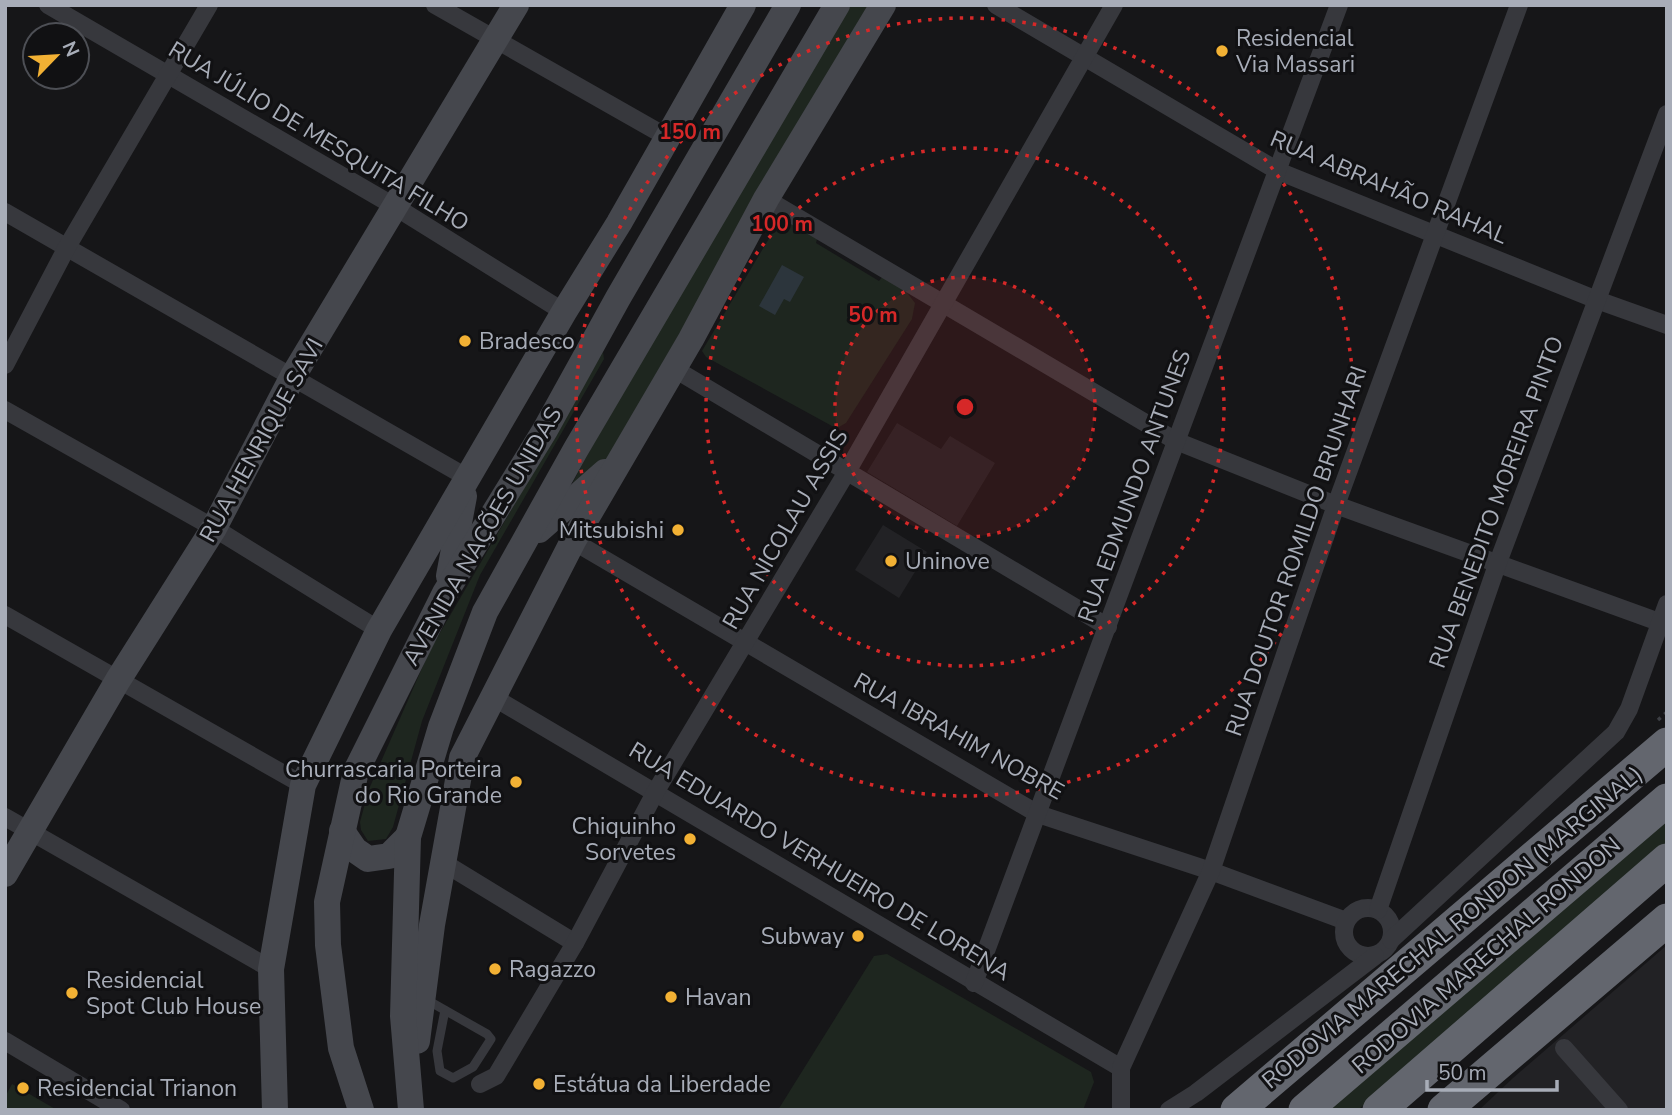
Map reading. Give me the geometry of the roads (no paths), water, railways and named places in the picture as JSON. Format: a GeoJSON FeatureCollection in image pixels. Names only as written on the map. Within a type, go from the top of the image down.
{"type":"FeatureCollection","features":[{"type":"Feature","properties":{"kind":"highway","name":"RODOVIA MARECHAL RONDON (MARGINAL)"},"geometry":{"type":"LineString","coordinates":[[1237,1110],[1667,744]]}},
{"type":"Feature","properties":{"kind":"highway","name":"RODOVIA MARECHAL RONDON"},"geometry":{"type":"LineString","coordinates":[[1305,1110],[1667,800]]}},
{"type":"Feature","properties":{"kind":"highway","name":"RODOVIA MARECHAL RONDON"},"geometry":{"type":"LineString","coordinates":[[1379,1110],[1667,860]]}},
{"type":"Feature","properties":{"kind":"highway"},"geometry":{"type":"LineString","coordinates":[[1444,1110],[1667,920]]}},
{"type":"Feature","properties":{"kind":"street","name":"RUA JÚLIO DE MESQUITA FILHO"},"geometry":{"type":"LineString","coordinates":[[48,5],[394,206],[564,312]]}},
{"type":"Feature","properties":{"kind":"street"},"geometry":{"type":"LineString","coordinates":[[5,365],[67,247],[209,5]]}},
{"type":"Feature","properties":{"kind":"street"},"geometry":{"type":"LineString","coordinates":[[435,5],[667,137]]}},
{"type":"Feature","properties":{"kind":"street","name":"RUA HENRIQUE SAVI"},"geometry":{"type":"LineString","coordinates":[[5,874],[118,680],[214,528],[293,376],[516,5]]}},
{"type":"Feature","properties":{"kind":"street","name":"AVENIDA NAÇÕES UNIDAS"},"geometry":{"type":"LineString","coordinates":[[275,1110],[271,969],[303,785],[379,630],[564,312],[619,223],[743,5]]}},
{"type":"Feature","properties":{"kind":"street","name":"AVENIDA NAÇÕES UNIDAS"},"geometry":{"type":"LineString","coordinates":[[361,1110],[341,1048],[328,945],[327,902],[356,771],[445,593],[545,430],[600,329],[788,5]]}},
{"type":"Feature","properties":{"kind":"street","name":"AVENIDA NAÇÕES UNIDAS"},"geometry":{"type":"LineString","coordinates":[[411,1104],[403,1002],[408,837],[441,727],[485,612],[576,449],[837,5]]}},
{"type":"Feature","properties":{"kind":"street","name":"AVENIDA NAÇÕES UNIDAS"},"geometry":{"type":"LineString","coordinates":[[411,1104],[423,997],[462,758],[573,541],[766,199],[883,5]]}},
{"type":"Feature","properties":{"kind":"street","name":"RUA ABRAHÃO RAHAL"},"geometry":{"type":"LineString","coordinates":[[996,5],[1278,171],[1597,300],[1667,325]]}},
{"type":"Feature","properties":{"kind":"street","name":"RUA NICOLAU ASSIS"},"geometry":{"type":"LineString","coordinates":[[488,1080],[506,1060],[575,943],[656,791],[848,470],[1114,5]]}},
{"type":"Feature","properties":{"kind":"street","name":"RUA EDMUNDO ANTUNES"},"geometry":{"type":"LineString","coordinates":[[974,983],[1339,5]]}},
{"type":"Feature","properties":{"kind":"street","name":"RUA DOUTOR ROMILDO BRUNHARI"},"geometry":{"type":"LineString","coordinates":[[1121,1110],[1122,1068],[1211,871],[1336,505],[1519,5]]}},
{"type":"Feature","properties":{"kind":"street","name":"RUA BENEDITO MOREIRA PINTO"},"geometry":{"type":"LineString","coordinates":[[1382,912],[1497,565],[1667,114]]}},
{"type":"Feature","properties":{"kind":"street"},"geometry":{"type":"LineString","coordinates":[[619,223],[715,128]]}},
{"type":"Feature","properties":{"kind":"street"},"geometry":{"type":"LineString","coordinates":[[766,199],[1176,441],[1336,505],[1659,622]]}},
{"type":"Feature","properties":{"kind":"street"},"geometry":{"type":"LineString","coordinates":[[5,212],[468,478],[445,593]]}},
{"type":"Feature","properties":{"kind":"street"},"geometry":{"type":"LineString","coordinates":[[564,312],[600,329],[617,354],[572,432],[576,449]]}},
{"type":"Feature","properties":{"kind":"street"},"geometry":{"type":"LineString","coordinates":[[673,368],[1108,627]]}},
{"type":"Feature","properties":{"kind":"street"},"geometry":{"type":"LineString","coordinates":[[5,410],[214,528],[379,630]]}},
{"type":"Feature","properties":{"kind":"street"},"geometry":{"type":"LineString","coordinates":[[525,542],[621,457]]}},
{"type":"Feature","properties":{"kind":"street","name":"RUA IBRAHIM NOBRE"},"geometry":{"type":"LineString","coordinates":[[573,541],[1038,814],[1211,871],[1346,921]]}},
{"type":"Feature","properties":{"kind":"street"},"geometry":{"type":"LineString","coordinates":[[1391,940],[1616,732],[1629,709],[1667,604]]}},
{"type":"Feature","properties":{"kind":"street"},"geometry":{"type":"LineString","coordinates":[[5,615],[303,785]]}},
{"type":"Feature","properties":{"kind":"street","name":"RUA EDUARDO VERHUEIRO DE LORENA"},"geometry":{"type":"LineString","coordinates":[[493,697],[1122,1068]]}},
{"type":"Feature","properties":{"kind":"street"},"geometry":{"type":"LineString","coordinates":[[5,817],[271,969]]}},
{"type":"Feature","properties":{"kind":"street"},"geometry":{"type":"LineString","coordinates":[[342,831],[355,850],[368,859],[389,856],[408,837]]}},
{"type":"Feature","properties":{"kind":"street"},"geometry":{"type":"LineString","coordinates":[[444,863],[575,943]]}},
{"type":"Feature","properties":{"kind":"street"},"geometry":{"type":"LineString","coordinates":[[1374,956],[1358,954],[1352,950],[1344,935],[1346,921],[1359,909],[1382,912],[1424,908]]}},
{"type":"Feature","properties":{"kind":"street"},"geometry":{"type":"LineString","coordinates":[[1169,1110],[1196,1093],[1344,976],[1388,947],[1392,924],[1382,912]]}},
{"type":"Feature","properties":{"kind":"street"},"geometry":{"type":"LineString","coordinates":[[1344,976],[1352,950]]}},
{"type":"Feature","properties":{"kind":"street"},"geometry":{"type":"LineString","coordinates":[[5,1041],[121,1110]]}},
{"type":"Feature","properties":{"kind":"street"},"geometry":{"type":"LineString","coordinates":[[1564,1048],[1619,1110]]}},
{"type":"Feature","properties":{"kind":"lane"},"geometry":{"type":"LineString","coordinates":[[423,997],[446,1010],[486,1034],[491,1039],[472,1067],[453,1078],[440,1071],[437,1051],[446,1010]]}},
{"type":"Feature","properties":{"kind":"lane"},"geometry":{"type":"LineString","coordinates":[[486,1050],[506,1060]]}},
{"type":"Feature","properties":{"kind":"place","name":"Residencial Via Massari"},"geometry":{"type":"Point","coordinates":[1222,51]}},
{"type":"Feature","properties":{"kind":"place","name":"Bradesco"},"geometry":{"type":"Point","coordinates":[465,341]}},
{"type":"Feature","properties":{"kind":"place","name":"Mitsubishi"},"geometry":{"type":"Point","coordinates":[678,530]}},
{"type":"Feature","properties":{"kind":"place","name":"Uninove"},"geometry":{"type":"Point","coordinates":[891,561]}},
{"type":"Feature","properties":{"kind":"place","name":"Churrascaria Porteira do Rio Grande"},"geometry":{"type":"Point","coordinates":[516,782]}},
{"type":"Feature","properties":{"kind":"place","name":"Chiquinho Sorvetes"},"geometry":{"type":"Point","coordinates":[690,839]}},
{"type":"Feature","properties":{"kind":"place","name":"Subway"},"geometry":{"type":"Point","coordinates":[858,936]}},
{"type":"Feature","properties":{"kind":"place","name":"Ragazzo"},"geometry":{"type":"Point","coordinates":[495,969]}},
{"type":"Feature","properties":{"kind":"place","name":"Residencial Spot Club House"},"geometry":{"type":"Point","coordinates":[72,993]}},
{"type":"Feature","properties":{"kind":"place","name":"Havan"},"geometry":{"type":"Point","coordinates":[671,997]}},
{"type":"Feature","properties":{"kind":"place","name":"Estátua da Liberdade"},"geometry":{"type":"Point","coordinates":[539,1084]}},
{"type":"Feature","properties":{"kind":"place","name":"Residencial Trianon"},"geometry":{"type":"Point","coordinates":[23,1088]}}]}
